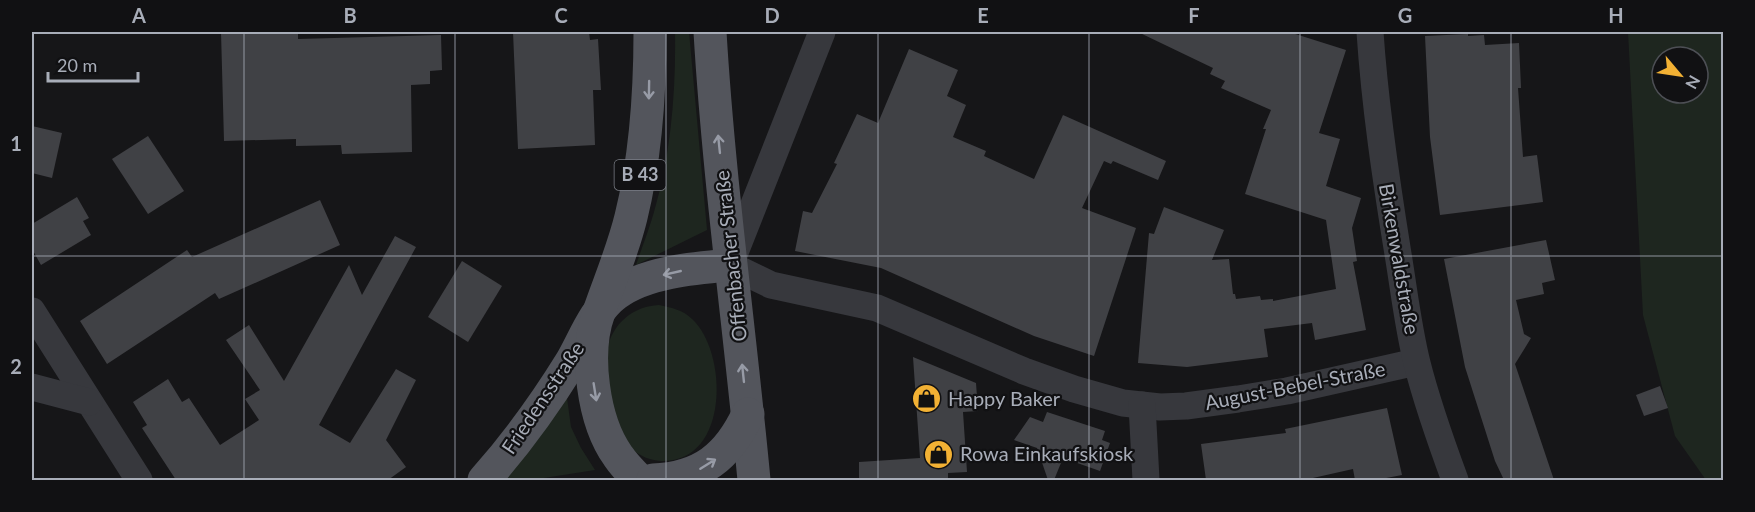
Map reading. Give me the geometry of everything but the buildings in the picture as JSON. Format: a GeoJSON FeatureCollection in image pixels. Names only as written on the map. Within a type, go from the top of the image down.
{"type":"FeatureCollection","features":[{"type":"Feature","properties":{"kind":"main road","name":"B 43"},"geometry":{"type":"LineString","coordinates":[[598,313],[620,259],[641,171],[649,104],[650,32]]}},
{"type":"Feature","properties":{"kind":"main road","name":"Offenbacher Straße"},"geometry":{"type":"LineString","coordinates":[[710,32],[730,265],[754,480]]}},
{"type":"Feature","properties":{"kind":"main road"},"geometry":{"type":"LineString","coordinates":[[639,480],[618,456],[597,408],[592,359],[598,313],[615,294],[628,286],[677,271],[730,265]]}},
{"type":"Feature","properties":{"kind":"main road","name":"Friedensstraße"},"geometry":{"type":"LineString","coordinates":[[484,480],[542,407],[572,361],[598,313]]}},
{"type":"Feature","properties":{"kind":"main road"},"geometry":{"type":"LineString","coordinates":[[653,480],[684,476],[716,460],[730,446],[748,414]]}},
{"type":"Feature","properties":{"kind":"street"},"geometry":{"type":"LineString","coordinates":[[730,265],[822,32]]}},
{"type":"Feature","properties":{"kind":"street","name":"Birkenwaldstraße"},"geometry":{"type":"LineString","coordinates":[[1370,32],[1384,174],[1416,362],[1455,480]]}},
{"type":"Feature","properties":{"kind":"street","name":"August-Bebel-Straße"},"geometry":{"type":"LineString","coordinates":[[730,265],[771,285],[861,303],[886,311],[1024,371],[1123,403],[1186,406],[1248,398],[1416,362]]}},
{"type":"Feature","properties":{"kind":"street"},"geometry":{"type":"LineString","coordinates":[[32,310],[140,480]]}},
{"type":"Feature","properties":{"kind":"street"},"geometry":{"type":"LineString","coordinates":[[32,387],[89,402]]}},
{"type":"Feature","properties":{"kind":"street"},"geometry":{"type":"LineString","coordinates":[[1142,405],[1146,480]]}},
{"type":"Feature","properties":{"kind":"shaded area"},"geometry":{"type":"Polygon","coordinates":[[[675,32],[689,32],[707,230],[636,265],[654,212],[665,168],[675,77],[675,32]]]}},
{"type":"Feature","properties":{"kind":"shaded area"},"geometry":{"type":"Polygon","coordinates":[[[1628,32],[1723,32],[1723,480],[1706,480],[1675,436],[1643,315],[1628,32]]]}},
{"type":"Feature","properties":{"kind":"shaded area"},"geometry":{"type":"Polygon","coordinates":[[[659,305],[680,311],[692,319],[704,335],[712,355],[716,379],[716,403],[711,425],[700,444],[684,457],[662,461],[642,456],[627,442],[610,409],[606,357],[614,332],[625,318],[641,309],[659,305]]]}},
{"type":"Feature","properties":{"kind":"shaded area"},"geometry":{"type":"Polygon","coordinates":[[[561,398],[567,398],[571,427],[595,470],[531,480],[498,480],[561,398]]]}},
{"type":"Feature","properties":{"kind":"place","name":"Happy Baker"},"geometry":{"type":"Point","coordinates":[927,399]}},
{"type":"Feature","properties":{"kind":"place","name":"Rowa Einkaufskiosk"},"geometry":{"type":"Point","coordinates":[939,454]}}]}
